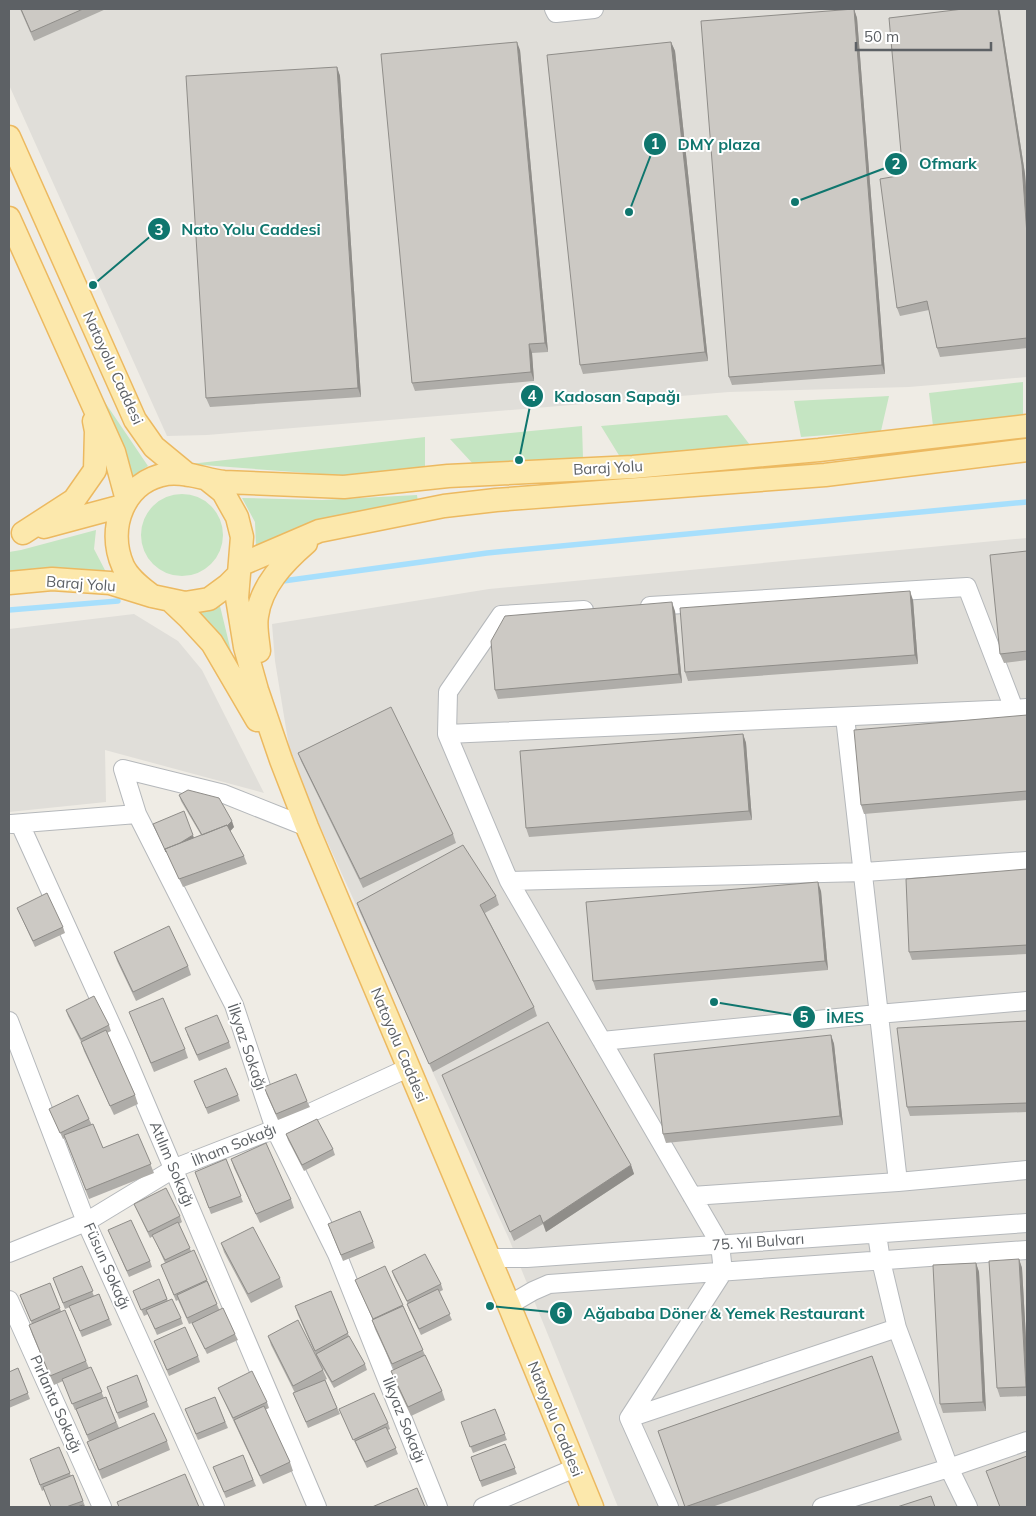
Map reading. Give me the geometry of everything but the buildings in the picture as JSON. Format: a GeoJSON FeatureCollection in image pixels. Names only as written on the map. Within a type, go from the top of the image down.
{"type":"FeatureCollection","features":[{"type":"Feature","properties":{"kind":"main road","name":"Natoyolu Caddesi"},"geometry":{"type":"LineString","coordinates":[[9,137],[135,420],[154,447],[198,478]]}},
{"type":"Feature","properties":{"kind":"main road"},"geometry":{"type":"LineString","coordinates":[[9,218],[114,452],[125,503]]}},
{"type":"Feature","properties":{"kind":"main road"},"geometry":{"type":"LineString","coordinates":[[16,534],[74,500],[95,470],[96,431],[86,389]]}},
{"type":"Feature","properties":{"kind":"main road","name":"Baraj Yolu"},"geometry":{"type":"LineString","coordinates":[[198,478],[344,486],[448,476],[633,467],[819,450],[1027,426]]}},
{"type":"Feature","properties":{"kind":"main road","name":"Baraj Yolu"},"geometry":{"type":"LineString","coordinates":[[240,570],[319,532],[444,506],[825,475],[1027,450]]}},
{"type":"Feature","properties":{"kind":"main road"},"geometry":{"type":"LineString","coordinates":[[162,598],[185,603],[209,599],[228,585],[240,570],[242,537],[237,516],[223,492],[198,478],[169,473],[150,478],[134,490],[125,503],[118,522],[116,545],[124,567],[137,584],[162,598],[189,618],[212,643],[281,760]]}},
{"type":"Feature","properties":{"kind":"main road"},"geometry":{"type":"LineString","coordinates":[[16,534],[125,503]]}},
{"type":"Feature","properties":{"kind":"main road"},"geometry":{"type":"LineString","coordinates":[[281,760],[261,680],[256,617],[266,588],[287,560],[319,532]]}},
{"type":"Feature","properties":{"kind":"main road","name":"Natoyolu Caddesi"},"geometry":{"type":"LineString","coordinates":[[240,570],[237,598],[245,647],[257,690],[281,760],[307,827],[509,1305],[592,1507]]}},
{"type":"Feature","properties":{"kind":"main road","name":"Baraj Yolu"},"geometry":{"type":"LineString","coordinates":[[9,583],[52,580],[110,583],[162,598]]}},
{"type":"Feature","properties":{"kind":"street"},"geometry":{"type":"LineString","coordinates":[[554,9],[556,13],[594,9]]}},
{"type":"Feature","properties":{"kind":"street"},"geometry":{"type":"LineString","coordinates":[[447,734],[1021,709],[967,587],[630,607]]}},
{"type":"Feature","properties":{"kind":"street"},"geometry":{"type":"LineString","coordinates":[[600,609],[501,615],[448,692],[447,734],[509,881],[720,1244],[723,1272],[630,1418]]}},
{"type":"Feature","properties":{"kind":"street"},"geometry":{"type":"LineString","coordinates":[[845,717],[898,1182]]}},
{"type":"Feature","properties":{"kind":"street","name":"İlkyaz Sokağı"},"geometry":{"type":"LineString","coordinates":[[307,827],[224,794],[124,768],[137,814],[234,1005],[275,1129],[337,1254],[438,1507]]}},
{"type":"Feature","properties":{"kind":"street"},"geometry":{"type":"LineString","coordinates":[[14,824],[137,814]]}},
{"type":"Feature","properties":{"kind":"street","name":"Atılım Sokağı"},"geometry":{"type":"LineString","coordinates":[[14,824],[126,1055],[317,1507]]}},
{"type":"Feature","properties":{"kind":"street"},"geometry":{"type":"LineString","coordinates":[[509,881],[864,872],[1027,861]]}},
{"type":"Feature","properties":{"kind":"street"},"geometry":{"type":"LineString","coordinates":[[602,1041],[1027,1001]]}},
{"type":"Feature","properties":{"kind":"street","name":"Füsun Sokağı"},"geometry":{"type":"LineString","coordinates":[[9,1021],[86,1222],[214,1507]]}},
{"type":"Feature","properties":{"kind":"street","name":"İlham Sokağı"},"geometry":{"type":"LineString","coordinates":[[9,1253],[86,1222],[175,1168],[275,1129],[408,1068]]}},
{"type":"Feature","properties":{"kind":"street"},"geometry":{"type":"LineString","coordinates":[[692,1196],[898,1182],[1027,1170]]}},
{"type":"Feature","properties":{"kind":"street","name":"75. Yıl Bulvarı"},"geometry":{"type":"LineString","coordinates":[[489,1258],[527,1258],[1027,1223]]}},
{"type":"Feature","properties":{"kind":"street"},"geometry":{"type":"LineString","coordinates":[[877,1234],[881,1261],[897,1328],[949,1468],[968,1507]]}},
{"type":"Feature","properties":{"kind":"street","name":"75. Yıl Bulvarı"},"geometry":{"type":"LineString","coordinates":[[509,1305],[533,1291],[550,1284],[1027,1250]]}},
{"type":"Feature","properties":{"kind":"street","name":"Pırlanta Sokağı"},"geometry":{"type":"LineString","coordinates":[[9,1300],[102,1507]]}},
{"type":"Feature","properties":{"kind":"street"},"geometry":{"type":"LineString","coordinates":[[630,1418],[897,1328]]}},
{"type":"Feature","properties":{"kind":"street"},"geometry":{"type":"LineString","coordinates":[[630,1418],[669,1507]]}},
{"type":"Feature","properties":{"kind":"street"},"geometry":{"type":"LineString","coordinates":[[822,1507],[949,1468],[1027,1441]]}},
{"type":"Feature","properties":{"kind":"street"},"geometry":{"type":"LineString","coordinates":[[483,1507],[575,1468]]}},
{"type":"Feature","properties":{"kind":"shaded area"},"geometry":{"type":"Polygon","coordinates":[[[9,9],[1027,9],[1027,377],[909,387],[729,392],[207,435],[167,436],[9,85],[9,9]]]}},
{"type":"Feature","properties":{"kind":"shaded area"},"geometry":{"type":"Polygon","coordinates":[[[1027,538],[1027,1507],[618,1507],[509,1239],[292,765],[275,661],[272,624],[489,589],[1027,538]]]}},
{"type":"Feature","properties":{"kind":"shaded area"},"geometry":{"type":"Polygon","coordinates":[[[134,614],[178,641],[202,670],[264,793],[105,750],[106,802],[9,812],[9,629],[134,614]]]}},
{"type":"Feature","properties":{"kind":"green space"},"geometry":{"type":"Polygon","coordinates":[[[1023,382],[1023,418],[933,426],[929,393],[1023,382]]]}},
{"type":"Feature","properties":{"kind":"green space"},"geometry":{"type":"Polygon","coordinates":[[[889,396],[881,431],[801,437],[794,401],[889,396]]]}},
{"type":"Feature","properties":{"kind":"green space"},"geometry":{"type":"Polygon","coordinates":[[[102,398],[148,466],[128,479],[102,398]]]}},
{"type":"Feature","properties":{"kind":"green space"},"geometry":{"type":"Polygon","coordinates":[[[727,415],[750,445],[620,457],[601,426],[727,415]]]}},
{"type":"Feature","properties":{"kind":"green space"},"geometry":{"type":"Polygon","coordinates":[[[582,426],[583,458],[474,465],[450,439],[582,426]]]}},
{"type":"Feature","properties":{"kind":"green space"},"geometry":{"type":"Polygon","coordinates":[[[425,437],[425,470],[347,476],[190,464],[425,437]]]}},
{"type":"Feature","properties":{"kind":"green space"},"geometry":{"type":"Polygon","coordinates":[[[174,494],[190,494],[205,501],[216,512],[223,527],[220,551],[211,564],[190,576],[174,576],[159,569],[148,558],[141,543],[141,527],[148,512],[159,501],[174,494]]]}},
{"type":"Feature","properties":{"kind":"green space"},"geometry":{"type":"Polygon","coordinates":[[[417,495],[418,503],[329,520],[256,546],[255,522],[242,498],[322,500],[417,495]]]}},
{"type":"Feature","properties":{"kind":"green space"},"geometry":{"type":"Polygon","coordinates":[[[96,530],[94,549],[107,574],[9,573],[9,552],[96,530]]]}},
{"type":"Feature","properties":{"kind":"green space"},"geometry":{"type":"Polygon","coordinates":[[[220,606],[236,672],[197,612],[220,606]]]}},
{"type":"Feature","properties":{"kind":"waterway"},"geometry":{"type":"LineString","coordinates":[[283,581],[487,553],[1027,502]]}},
{"type":"Feature","properties":{"kind":"waterway"},"geometry":{"type":"LineString","coordinates":[[9,610],[118,601]]}},
{"type":"Feature","properties":{"kind":"place","name":"Ofmark"},"geometry":{"type":"Point","coordinates":[795,202]}},
{"type":"Feature","properties":{"kind":"place","name":"DMY plaza"},"geometry":{"type":"Point","coordinates":[629,212]}},
{"type":"Feature","properties":{"kind":"place","name":"Nato Yolu Caddesi"},"geometry":{"type":"Point","coordinates":[93,285]}},
{"type":"Feature","properties":{"kind":"place","name":"Kadosan Sapağı"},"geometry":{"type":"Point","coordinates":[519,460]}},
{"type":"Feature","properties":{"kind":"place","name":"İMES"},"geometry":{"type":"Point","coordinates":[714,1002]}},
{"type":"Feature","properties":{"kind":"place","name":"Ağababa Döner & Yemek Restaurant"},"geometry":{"type":"Point","coordinates":[490,1306]}}]}
